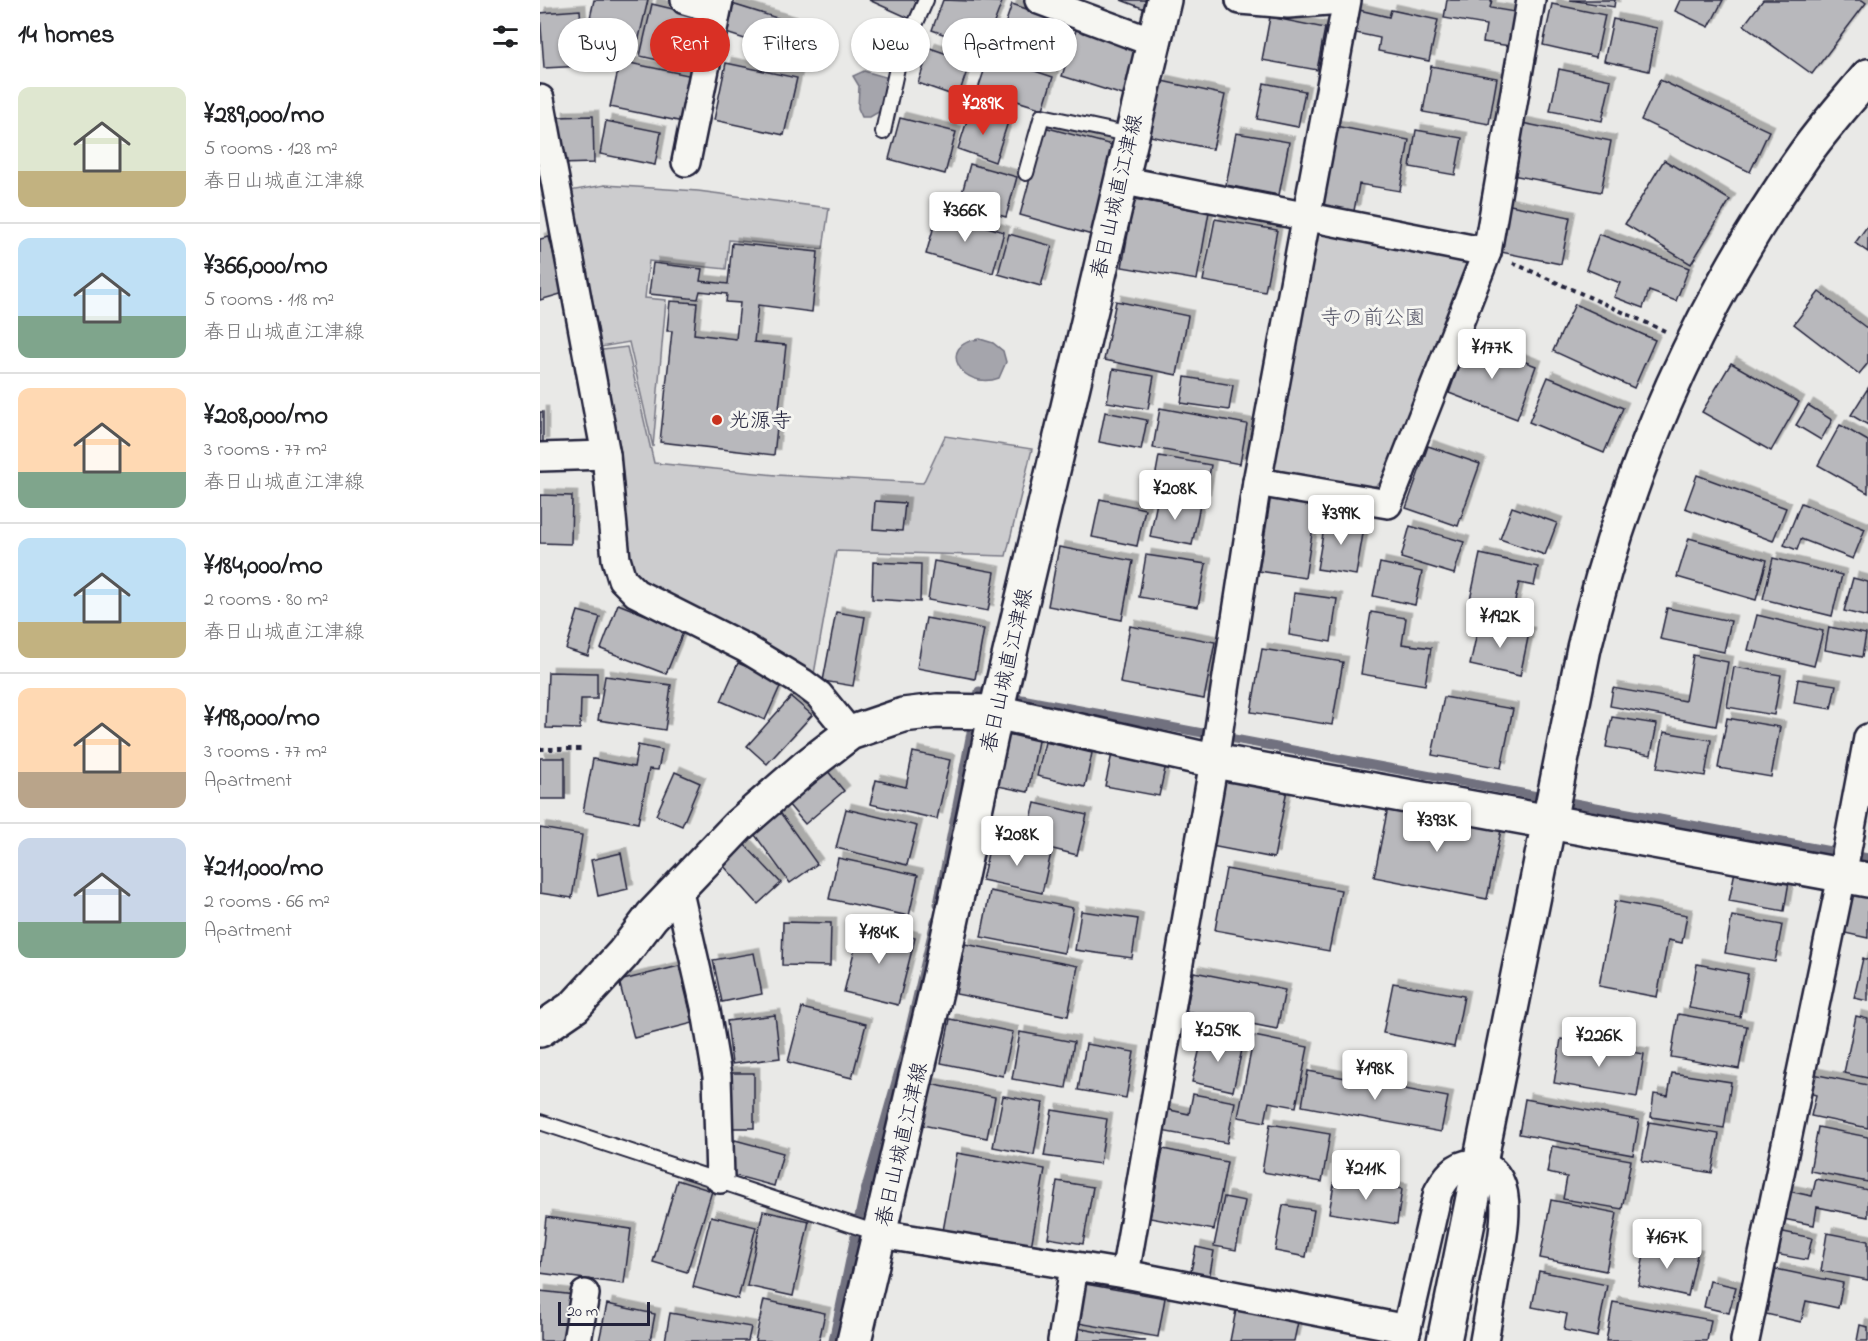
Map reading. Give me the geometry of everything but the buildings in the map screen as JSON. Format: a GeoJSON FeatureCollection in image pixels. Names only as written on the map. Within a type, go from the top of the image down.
{"type":"FeatureCollection","features":[{"type":"Feature","properties":{"kind":"street"},"geometry":{"type":"LineString","coordinates":[[685,0],[718,4],[686,162]]}},
{"type":"Feature","properties":{"kind":"street"},"geometry":{"type":"LineString","coordinates":[[1039,0],[1152,42]]}},
{"type":"Feature","properties":{"kind":"street","name":"春日山城直江津線"},"geometry":{"type":"LineString","coordinates":[[854,1341],[941,970],[996,711],[1152,42],[1164,0]]}},
{"type":"Feature","properties":{"kind":"street"},"geometry":{"type":"LineString","coordinates":[[1240,0],[1288,4],[1342,0]]}},
{"type":"Feature","properties":{"kind":"street"},"geometry":{"type":"LineString","coordinates":[[1125,1274],[1214,761],[1257,482],[1347,0]]}},
{"type":"Feature","properties":{"kind":"street"},"geometry":{"type":"LineString","coordinates":[[1257,482],[1389,504],[1487,252],[1531,0]]}},
{"type":"Feature","properties":{"kind":"street"},"geometry":{"type":"LineString","coordinates":[[1444,1341],[1598,589],[1633,478],[1661,408],[1693,343],[1764,215],[1803,156],[1868,76]]}},
{"type":"Feature","properties":{"kind":"street"},"geometry":{"type":"LineString","coordinates":[[540,99],[606,455],[616,560],[622,579],[636,593],[745,648],[803,683],[819,695],[850,733]]}},
{"type":"Feature","properties":{"kind":"street"},"geometry":{"type":"LineString","coordinates":[[1120,180],[1487,252]]}},
{"type":"Feature","properties":{"kind":"street"},"geometry":{"type":"LineString","coordinates":[[540,457],[606,455]]}},
{"type":"Feature","properties":{"kind":"street"},"geometry":{"type":"LineString","coordinates":[[540,1030],[575,1006],[623,954],[652,916],[678,888],[770,796],[850,733],[903,715],[937,711],[996,711],[1214,761],[1550,820],[1855,878]]}},
{"type":"Feature","properties":{"kind":"street"},"geometry":{"type":"LineString","coordinates":[[1745,1341],[1855,878],[1868,738]]}},
{"type":"Feature","properties":{"kind":"street"},"geometry":{"type":"LineString","coordinates":[[678,888],[706,1011],[717,1077],[720,1179]]}},
{"type":"Feature","properties":{"kind":"street"},"geometry":{"type":"LineString","coordinates":[[880,1234],[1125,1274],[1406,1335],[1438,1192],[1444,1179],[1456,1169],[1466,1164],[1481,1164],[1494,1171],[1501,1183],[1505,1201],[1502,1241],[1487,1340]]}},
{"type":"Feature","properties":{"kind":"street"},"geometry":{"type":"LineString","coordinates":[[1062,1341],[1074,1267]]}},
{"type":"Feature","properties":{"kind":"street"},"geometry":{"type":"LineString","coordinates":[[577,1341],[585,1294]]}},
{"type":"Feature","properties":{"kind":"lane"},"geometry":{"type":"LineString","coordinates":[[883,132],[898,63],[926,0]]}},
{"type":"Feature","properties":{"kind":"lane"},"geometry":{"type":"LineString","coordinates":[[1026,173],[1042,116],[1131,135]]}},
{"type":"Feature","properties":{"kind":"lane"},"geometry":{"type":"LineString","coordinates":[[540,1122],[720,1179],[880,1234]]}},
{"type":"Feature","properties":{"kind":"path"},"geometry":{"type":"LineString","coordinates":[[1487,252],[1693,343]]}},
{"type":"Feature","properties":{"kind":"path"},"geometry":{"type":"LineString","coordinates":[[540,749],[581,749]]}},
{"type":"Feature","properties":{"kind":"green space"},"geometry":{"type":"Polygon","coordinates":[[[605,185],[698,191],[829,208],[823,249],[729,240],[726,269],[649,261],[645,298],[666,300],[653,447],[629,342],[595,348],[563,192],[605,185]]]}},
{"type":"Feature","properties":{"kind":"green space","name":"寺の前公園"},"geometry":{"type":"Polygon","coordinates":[[[1317,227],[1471,259],[1389,479],[1367,490],[1273,469],[1317,227]]]}},
{"type":"Feature","properties":{"kind":"green space"},"geometry":{"type":"Polygon","coordinates":[[[627,347],[654,463],[776,475],[923,483],[945,436],[1032,449],[1006,556],[836,551],[814,674],[651,586],[634,571],[627,553],[595,351],[627,347]]]}},
{"type":"Feature","properties":{"kind":"shaded area"},"geometry":{"type":"Polygon","coordinates":[[[868,72],[889,78],[882,110],[870,117],[862,117],[858,108],[859,86],[853,76],[868,72]]]}},
{"type":"Feature","properties":{"kind":"shaded area"},"geometry":{"type":"Polygon","coordinates":[[[980,339],[993,343],[1003,351],[1006,362],[999,378],[985,381],[974,378],[964,373],[958,365],[956,357],[959,349],[966,342],[980,339]]]}},
{"type":"Feature","properties":{"kind":"waterway"},"geometry":{"type":"LineString","coordinates":[[938,904],[979,691],[1868,858]]}},
{"type":"Feature","properties":{"kind":"waterway"},"geometry":{"type":"LineString","coordinates":[[833,1341],[863,1198],[903,1057],[935,921]]}},
{"type":"Feature","properties":{"kind":"place","name":"光源寺"},"geometry":{"type":"Point","coordinates":[717,420]}}]}
